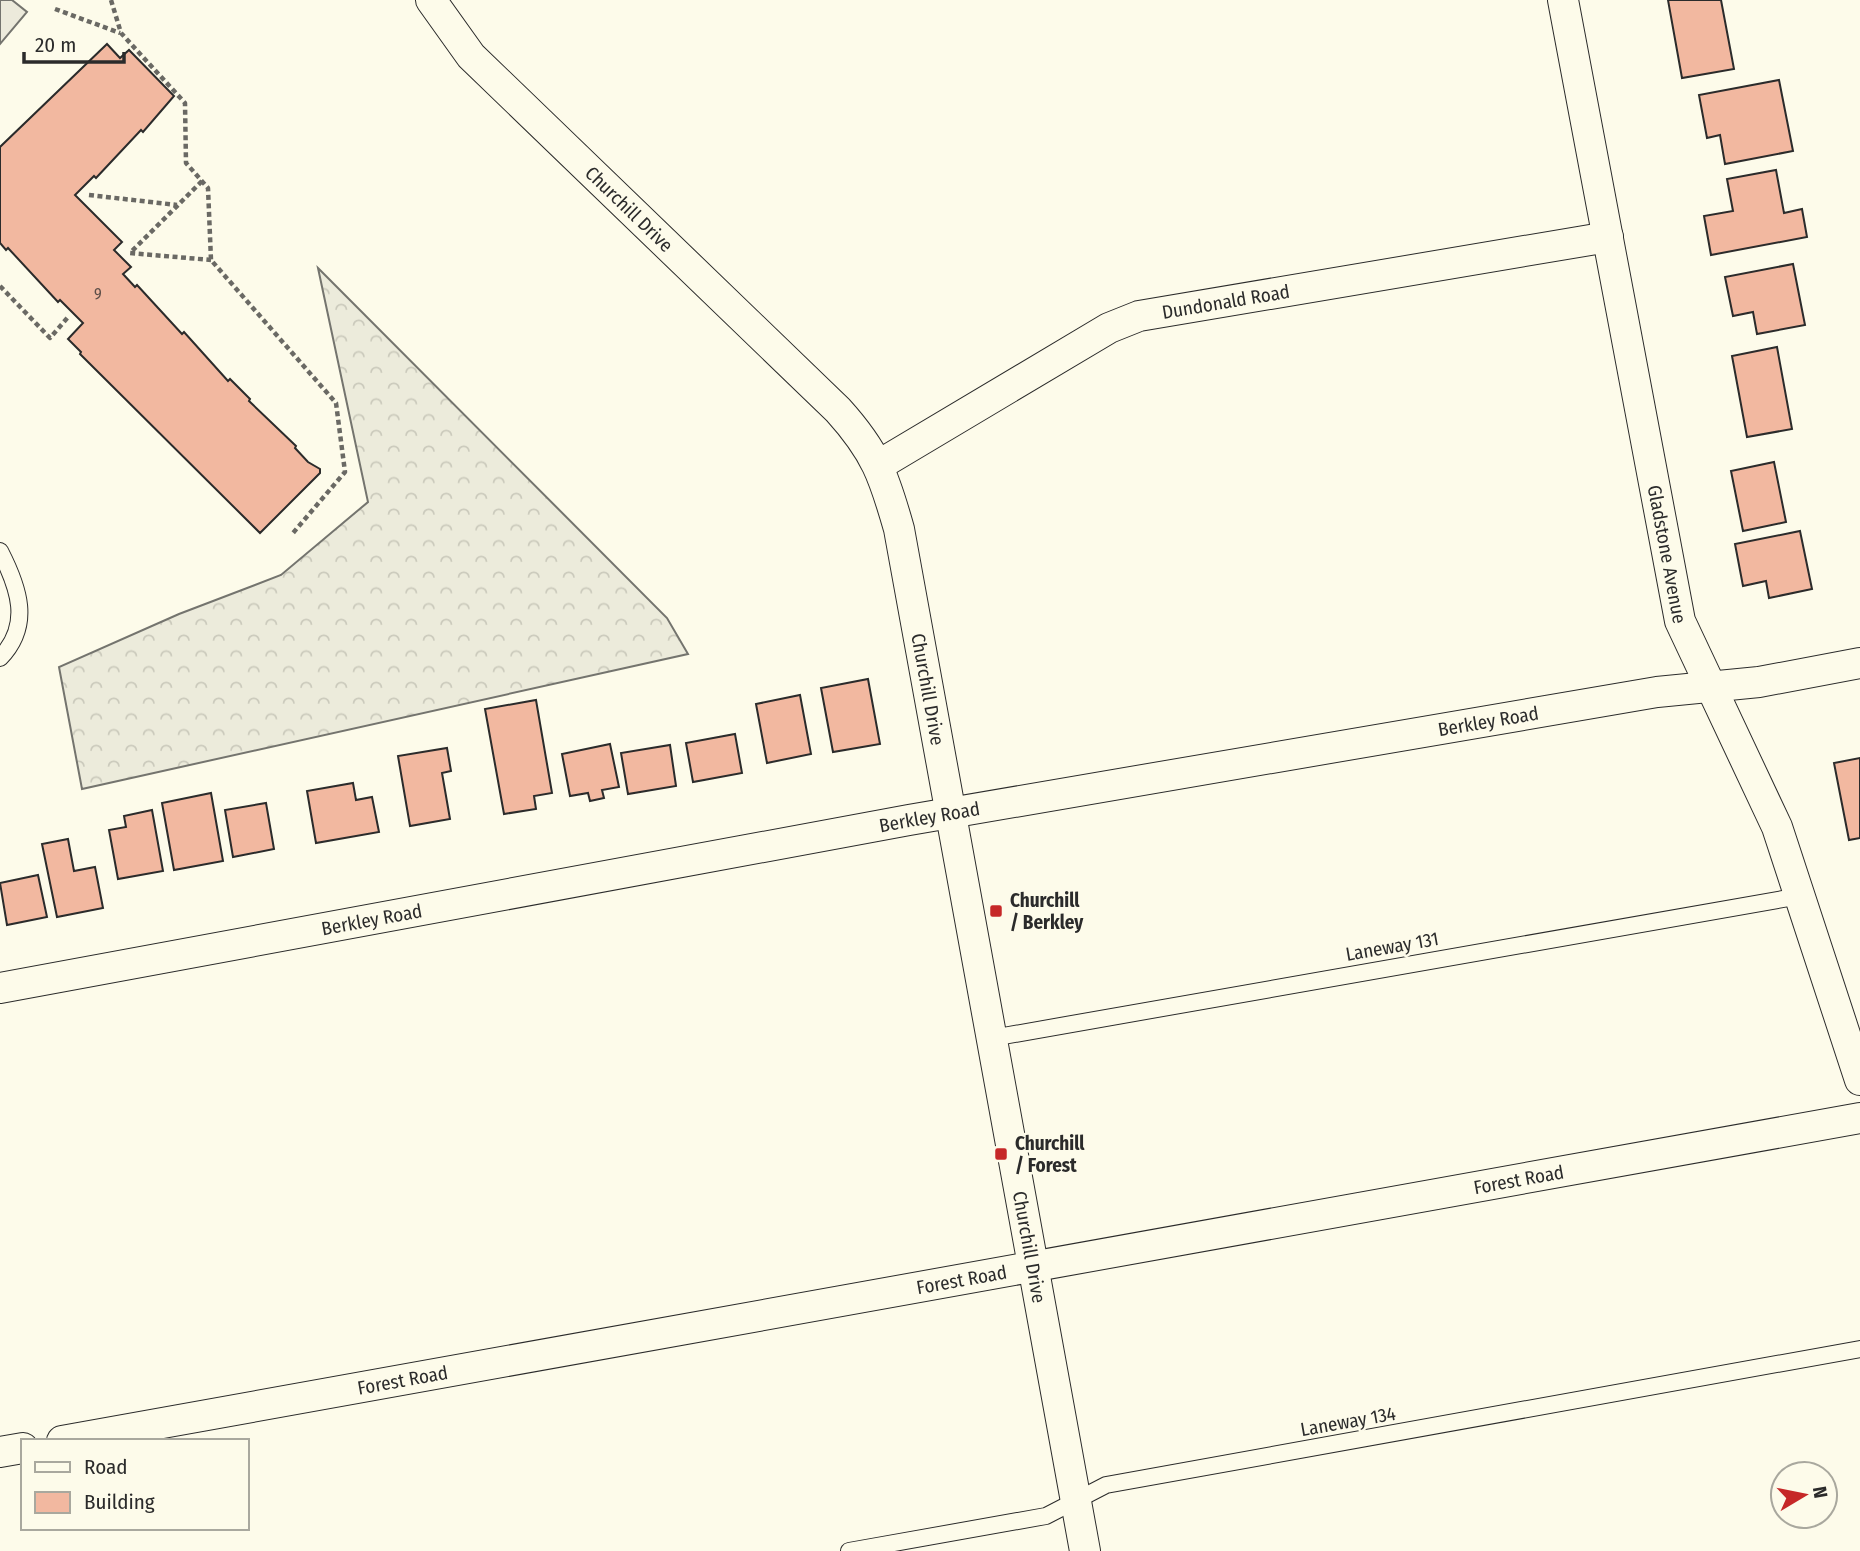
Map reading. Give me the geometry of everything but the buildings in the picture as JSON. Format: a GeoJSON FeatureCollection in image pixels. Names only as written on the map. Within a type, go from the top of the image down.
{"type":"FeatureCollection","features":[{"type":"Feature","properties":{"kind":"street","name":"Churchill Drive"},"geometry":{"type":"LineString","coordinates":[[431,0],[471,55],[838,410],[866,441],[880,464],[899,529],[1085,1551]]}},
{"type":"Feature","properties":{"kind":"street","name":"Gladstone Avenue"},"geometry":{"type":"LineString","coordinates":[[1563,0],[1680,621],[1710,688],[1734,729],[1777,827],[1860,1080]]}},
{"type":"Feature","properties":{"kind":"street","name":"Dundonald Road"},"geometry":{"type":"LineString","coordinates":[[880,464],[1109,328],[1139,316],[1608,237]]}},
{"type":"Feature","properties":{"kind":"street","name":"Berkley Road"},"geometry":{"type":"LineString","coordinates":[[0,988],[952,813],[1657,692],[1710,688],[1860,663]]}},
{"type":"Feature","properties":{"kind":"street","name":"Forest Road"},"geometry":{"type":"LineString","coordinates":[[73,1439],[1860,1118]]}},
{"type":"Feature","properties":{"kind":"street"},"geometry":{"type":"LineString","coordinates":[[0,1452],[21,1448]]}},
{"type":"Feature","properties":{"kind":"lane"},"geometry":{"type":"LineString","coordinates":[[0,551],[13,577],[21,610],[20,628],[0,658]]}},
{"type":"Feature","properties":{"kind":"lane","name":"Laneway 131"},"geometry":{"type":"LineString","coordinates":[[992,1038],[1800,896]]}},
{"type":"Feature","properties":{"kind":"lane","name":"Laneway 134"},"geometry":{"type":"LineString","coordinates":[[849,1551],[1046,1516],[1106,1485],[1860,1349]]}},
{"type":"Feature","properties":{"kind":"path"},"geometry":{"type":"LineString","coordinates":[[111,0],[121,33],[185,103],[186,163],[208,188],[211,260],[336,403],[345,472],[293,533]]}},
{"type":"Feature","properties":{"kind":"path"},"geometry":{"type":"LineString","coordinates":[[55,9],[121,33]]}},
{"type":"Feature","properties":{"kind":"path"},"geometry":{"type":"LineString","coordinates":[[202,181],[130,253],[211,260]]}},
{"type":"Feature","properties":{"kind":"path"},"geometry":{"type":"LineString","coordinates":[[89,195],[177,206]]}},
{"type":"Feature","properties":{"kind":"path"},"geometry":{"type":"LineString","coordinates":[[0,286],[50,338],[69,316]]}},
{"type":"Feature","properties":{"kind":"green space"},"geometry":{"type":"Polygon","coordinates":[[[318,268],[667,618],[688,654],[82,789],[59,667],[179,614],[281,575],[368,502],[318,268]]]}},
{"type":"Feature","properties":{"kind":"shaded area"},"geometry":{"type":"Polygon","coordinates":[[[0,0],[12,0],[27,12],[0,44],[0,0]]]}},
{"type":"Feature","properties":{"kind":"place","name":"Churchill / Berkley"},"geometry":{"type":"Point","coordinates":[996,911]}},
{"type":"Feature","properties":{"kind":"place","name":"Churchill / Forest"},"geometry":{"type":"Point","coordinates":[1001,1154]}}]}
